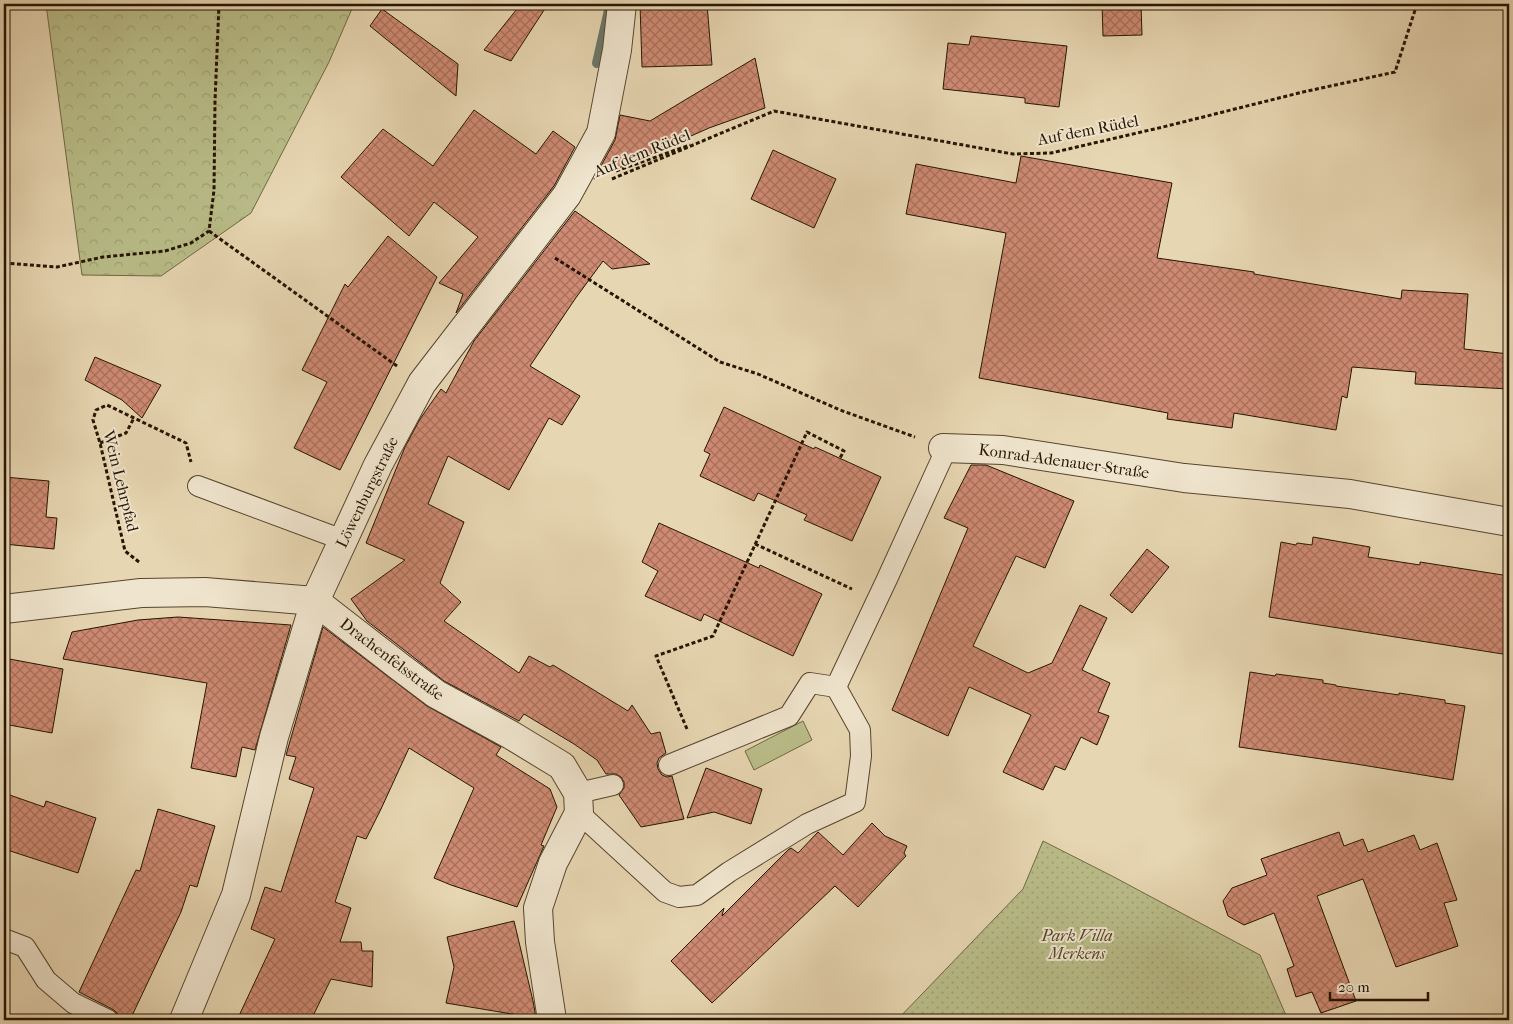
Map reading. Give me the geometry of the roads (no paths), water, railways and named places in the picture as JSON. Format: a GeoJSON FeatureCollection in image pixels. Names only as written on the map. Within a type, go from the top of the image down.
{"type":"FeatureCollection","features":[{"type":"Feature","properties":{"kind":"street","name":"Löwenburgstraße"},"geometry":{"type":"LineString","coordinates":[[184,1020],[236,895],[274,736],[315,601],[378,465],[422,383],[570,191],[601,133],[617,50],[622,4]]}},
{"type":"Feature","properties":{"kind":"street","name":"Konrad-Adenauer-Straße"},"geometry":{"type":"LineString","coordinates":[[943,448],[1003,450],[1184,478],[1350,494],[1509,522]]}},
{"type":"Feature","properties":{"kind":"street"},"geometry":{"type":"LineString","coordinates":[[4,609],[141,593],[205,592],[315,601]]}},
{"type":"Feature","properties":{"kind":"street","name":"Drachenfelsstraße"},"geometry":{"type":"LineString","coordinates":[[315,601],[436,694],[511,735],[562,766],[578,803]]}},
{"type":"Feature","properties":{"kind":"street"},"geometry":{"type":"LineString","coordinates":[[552,1020],[540,942],[538,908],[553,863],[578,803]]}},
{"type":"Feature","properties":{"kind":"lane"},"geometry":{"type":"LineString","coordinates":[[836,687],[944,454],[943,448]]}},
{"type":"Feature","properties":{"kind":"lane"},"geometry":{"type":"LineString","coordinates":[[198,486],[343,540]]}},
{"type":"Feature","properties":{"kind":"lane"},"geometry":{"type":"LineString","coordinates":[[669,765],[789,716],[810,683],[836,687]]}},
{"type":"Feature","properties":{"kind":"lane"},"geometry":{"type":"LineString","coordinates":[[613,785],[578,803],[665,892],[679,897],[697,895],[729,872],[807,824],[855,802],[861,756],[860,730],[836,687]]}},
{"type":"Feature","properties":{"kind":"lane"},"geometry":{"type":"LineString","coordinates":[[4,939],[25,946],[46,980],[72,1003],[108,1020]]}},
{"type":"Feature","properties":{"kind":"waterway"},"geometry":{"type":"LineString","coordinates":[[597,63],[609,10]]}},
{"type":"Feature","properties":{"kind":"park label","name":"Park Villa Merkens"},"geometry":{"type":"Point","coordinates":[1077,944]}}]}
